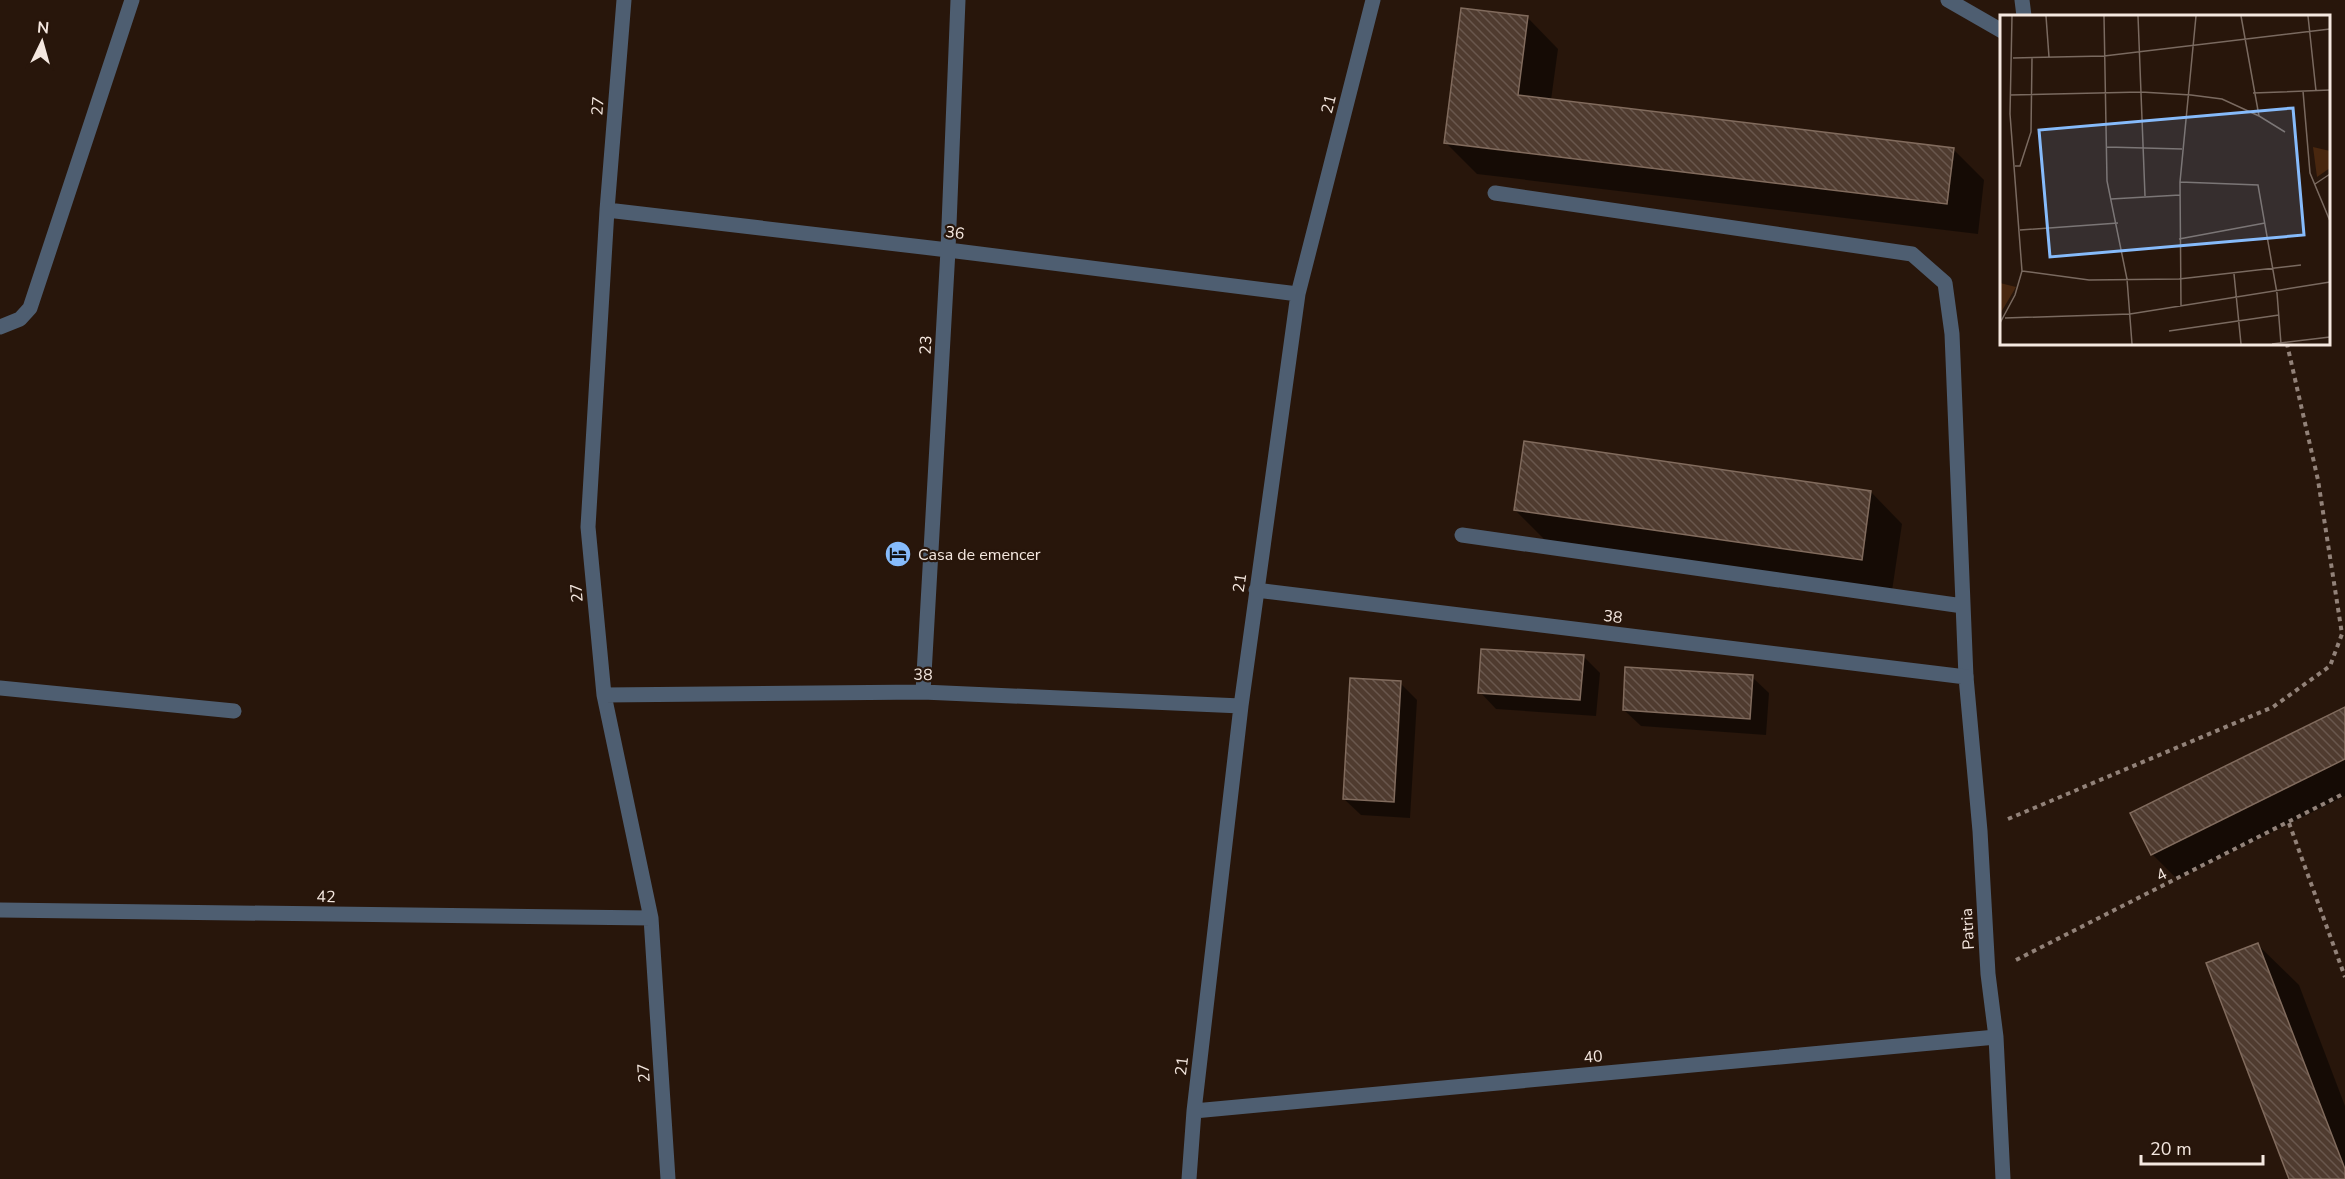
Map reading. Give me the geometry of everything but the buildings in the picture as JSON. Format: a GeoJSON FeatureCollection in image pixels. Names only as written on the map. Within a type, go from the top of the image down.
{"type":"FeatureCollection","features":[{"type":"Feature","properties":{"kind":"street"},"geometry":{"type":"LineString","coordinates":[[0,327],[20,319],[30,308],[132,0]]}},
{"type":"Feature","properties":{"kind":"street","name":"27"},"geometry":{"type":"LineString","coordinates":[[624,0],[607,210],[588,527],[603,695],[651,918],[668,1179]]}},
{"type":"Feature","properties":{"kind":"street","name":"23"},"geometry":{"type":"LineString","coordinates":[[923,692],[948,250],[958,0]]}},
{"type":"Feature","properties":{"kind":"street","name":"21"},"geometry":{"type":"LineString","coordinates":[[1189,1179],[1194,1111],[1241,706],[1298,294],[1373,0]]}},
{"type":"Feature","properties":{"kind":"street"},"geometry":{"type":"LineString","coordinates":[[1948,0],[2000,30]]}},
{"type":"Feature","properties":{"kind":"street"},"geometry":{"type":"LineString","coordinates":[[2022,0],[2024,15]]}},
{"type":"Feature","properties":{"kind":"street","name":"Patria"},"geometry":{"type":"LineString","coordinates":[[1495,193],[1912,254],[1946,283],[1952,334],[1966,677],[1980,831],[1988,974],[1996,1037],[2003,1179]]}},
{"type":"Feature","properties":{"kind":"street","name":"36"},"geometry":{"type":"LineString","coordinates":[[607,210],[1298,294]]}},
{"type":"Feature","properties":{"kind":"street"},"geometry":{"type":"LineString","coordinates":[[1462,535],[1964,606]]}},
{"type":"Feature","properties":{"kind":"street","name":"38"},"geometry":{"type":"LineString","coordinates":[[1256,590],[1966,677]]}},
{"type":"Feature","properties":{"kind":"street"},"geometry":{"type":"LineString","coordinates":[[0,688],[234,711]]}},
{"type":"Feature","properties":{"kind":"street","name":"38"},"geometry":{"type":"LineString","coordinates":[[603,695],[923,692],[1241,706]]}},
{"type":"Feature","properties":{"kind":"street","name":"42"},"geometry":{"type":"LineString","coordinates":[[0,910],[651,918]]}},
{"type":"Feature","properties":{"kind":"street","name":"40"},"geometry":{"type":"LineString","coordinates":[[1194,1111],[1996,1037]]}},
{"type":"Feature","properties":{"kind":"path"},"geometry":{"type":"LineString","coordinates":[[1980,831],[2272,707],[2330,666],[2342,634],[2318,480],[2287,345]]}},
{"type":"Feature","properties":{"kind":"path","name":"4"},"geometry":{"type":"LineString","coordinates":[[1988,974],[2345,793]]}},
{"type":"Feature","properties":{"kind":"path"},"geometry":{"type":"LineString","coordinates":[[2289,823],[2345,977]]}},
{"type":"Feature","properties":{"kind":"place","name":"Casa de emencer"},"geometry":{"type":"Point","coordinates":[898,554]}}]}
